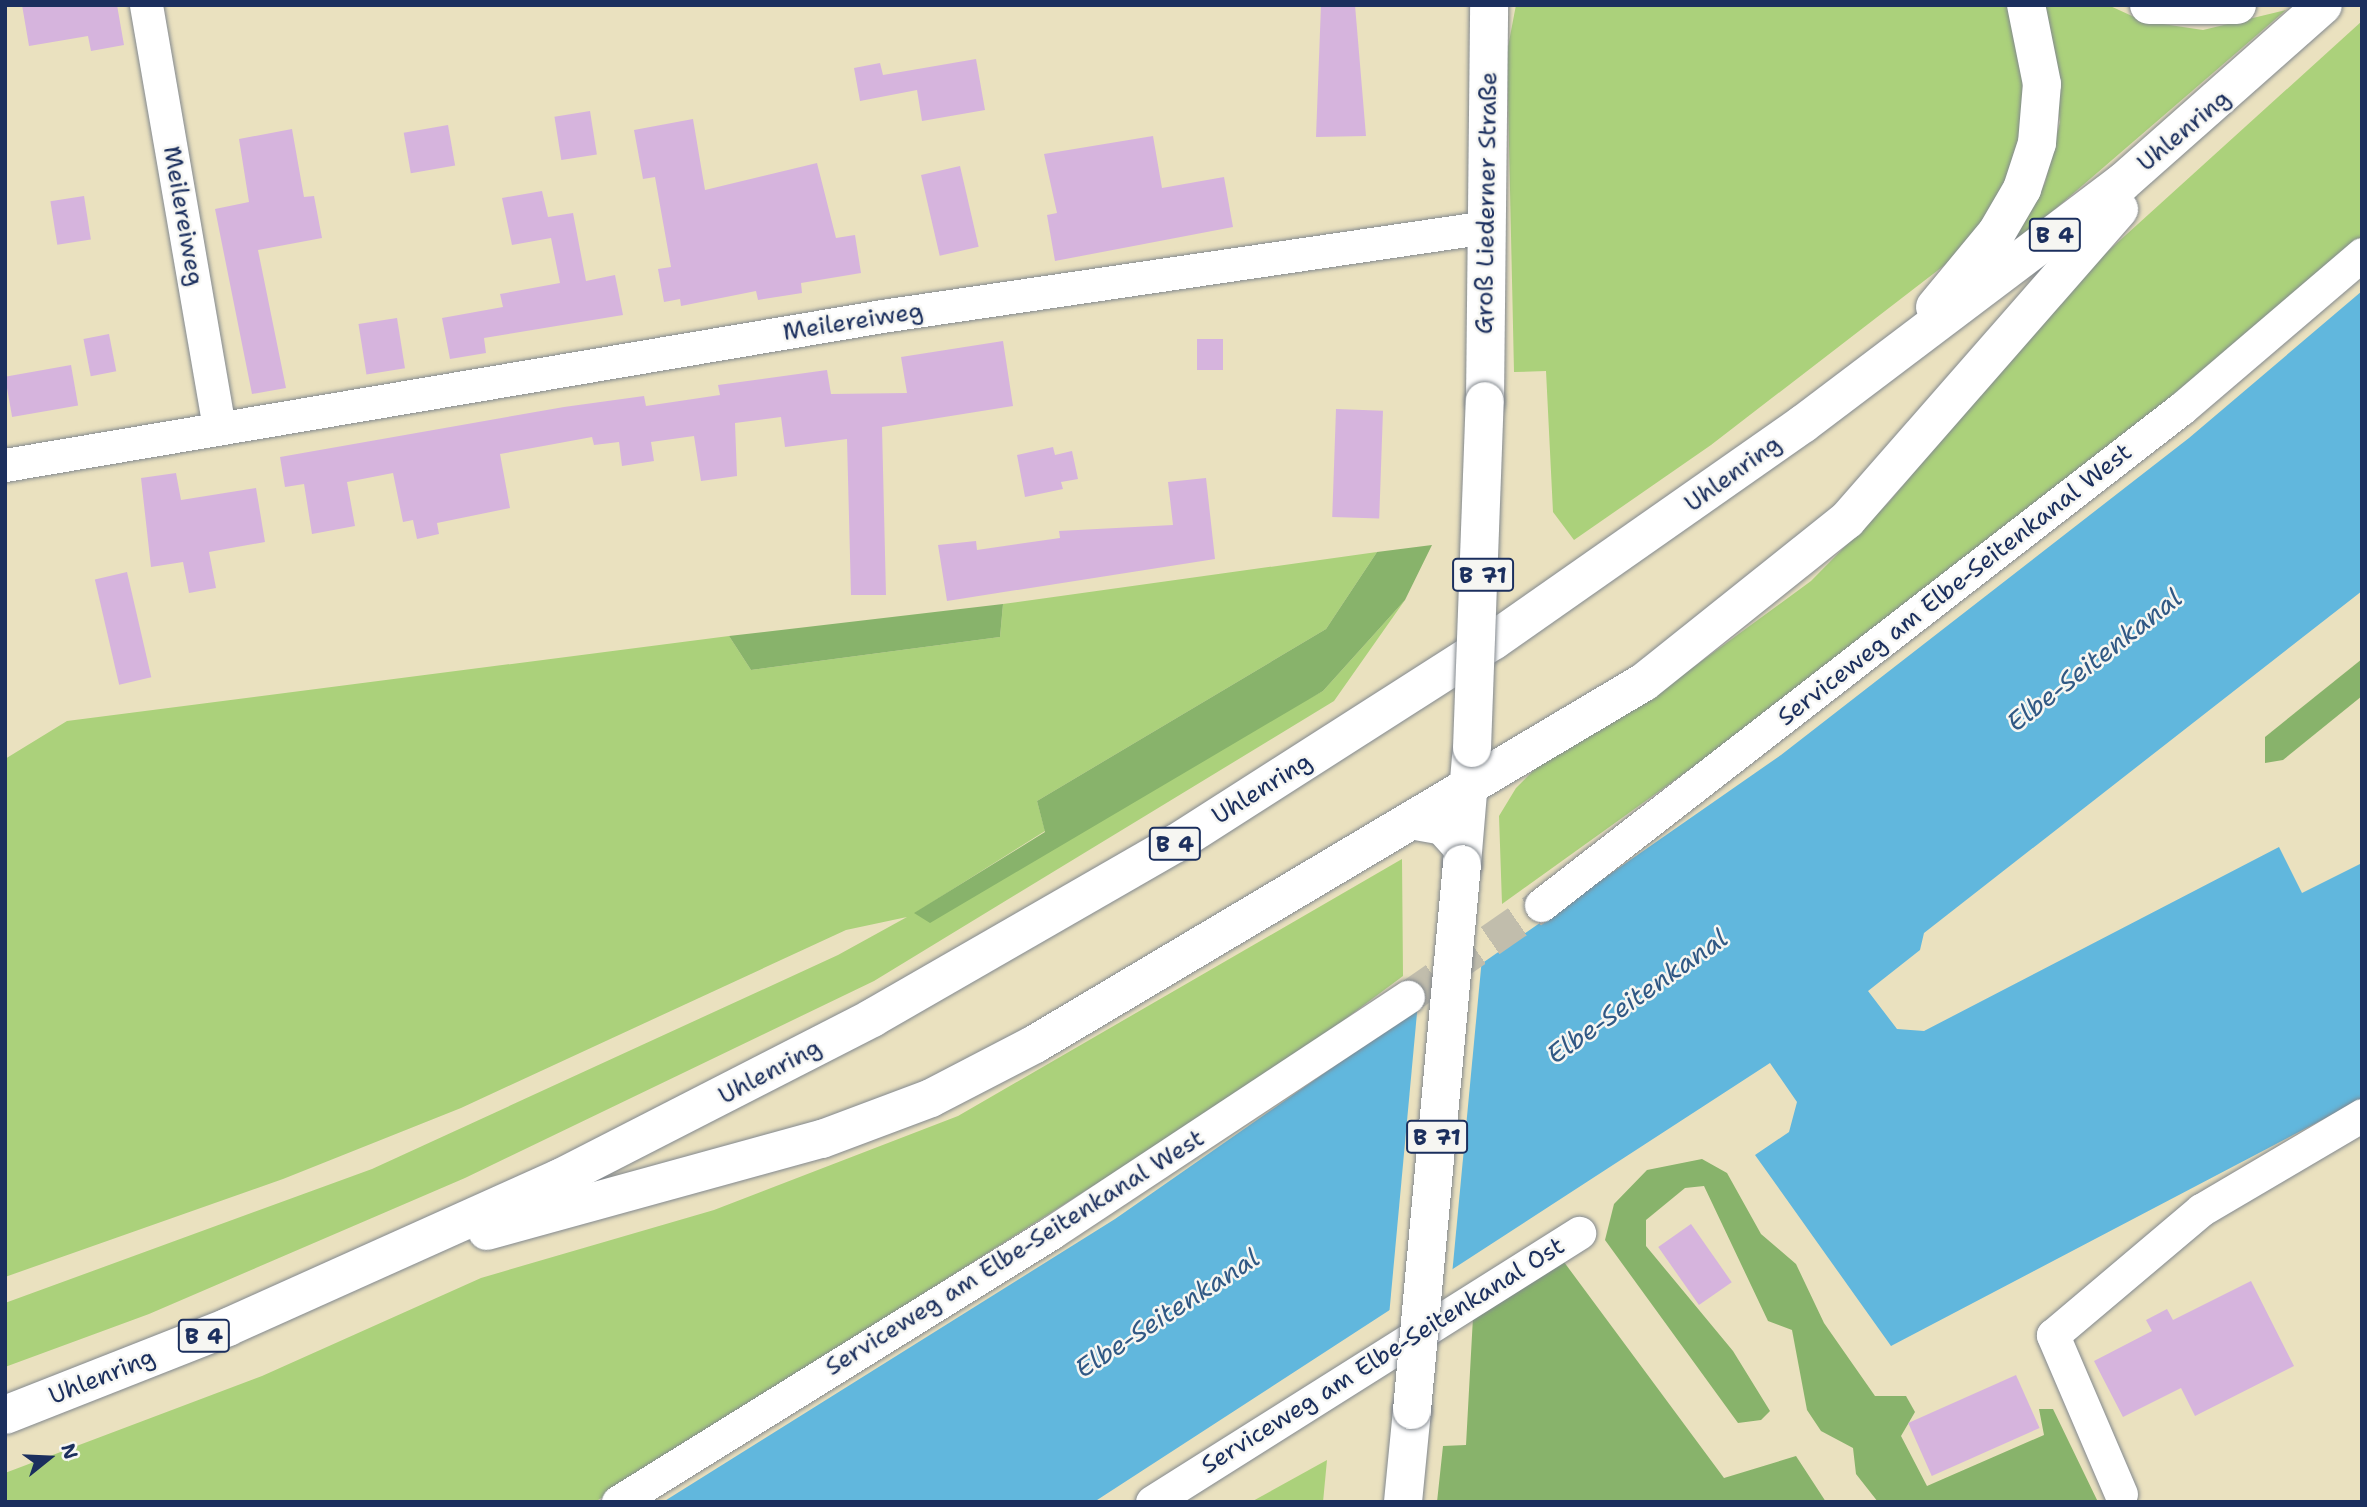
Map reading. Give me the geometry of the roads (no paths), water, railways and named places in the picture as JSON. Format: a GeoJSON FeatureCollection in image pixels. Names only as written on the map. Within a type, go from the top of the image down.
{"type":"FeatureCollection","features":[{"type":"Feature","properties":{"kind":"main road","name":"Groß Liederner Straße"},"geometry":{"type":"LineString","coordinates":[[1468,790],[1472,748],[1485,401],[1489,5]]}},
{"type":"Feature","properties":{"kind":"main road"},"geometry":{"type":"LineString","coordinates":[[1898,352],[1997,232],[2022,189],[2037,143],[2042,84],[2026,5]]}},
{"type":"Feature","properties":{"kind":"main road"},"geometry":{"type":"LineString","coordinates":[[2149,5],[2237,5]]}},
{"type":"Feature","properties":{"kind":"main road","name":"Uhlenring"},"geometry":{"type":"LineString","coordinates":[[5,1415],[401,1251],[717,1100],[1175,844],[1601,568],[1898,352],[2208,112],[2323,5]]}},
{"type":"Feature","properties":{"kind":"main road"},"geometry":{"type":"LineString","coordinates":[[401,1251],[730,1166],[931,1098],[1468,790],[1701,642],[1847,520],[2007,330],[2208,112]]}},
{"type":"Feature","properties":{"kind":"main road","name":"B 71"},"geometry":{"type":"LineString","coordinates":[[1403,1502],[1468,790]]}},
{"type":"Feature","properties":{"kind":"main road"},"geometry":{"type":"LineString","coordinates":[[1416,821],[1443,826],[1462,856]]}},
{"type":"Feature","properties":{"kind":"street","name":"Meilereiweg"},"geometry":{"type":"LineString","coordinates":[[146,5],[219,426]]}},
{"type":"Feature","properties":{"kind":"street","name":"Meilereiweg"},"geometry":{"type":"LineString","coordinates":[[5,465],[219,426],[895,314],[1487,227]]}},
{"type":"Feature","properties":{"kind":"street","name":"Serviceweg am Elbe-Seitenkanal West"},"geometry":{"type":"LineString","coordinates":[[1541,905],[2182,408],[2362,254]]}},
{"type":"Feature","properties":{"kind":"street","name":"Serviceweg am Elbe-Seitenkanal West"},"geometry":{"type":"LineString","coordinates":[[618,1502],[1051,1233],[1408,997]]}},
{"type":"Feature","properties":{"kind":"street"},"geometry":{"type":"LineString","coordinates":[[2120,1494],[2053,1335],[2201,1210],[2362,1115]]}},
{"type":"Feature","properties":{"kind":"street","name":"Serviceweg am Elbe-Seitenkanal Ost"},"geometry":{"type":"LineString","coordinates":[[1152,1502],[1579,1233]]}},
{"type":"Feature","properties":{"kind":"water","name":"Elbe-Seitenkanal"},"geometry":{"type":"Polygon","coordinates":[[[2362,291],[2362,591],[1924,933],[1920,950],[1868,991],[1897,1029],[1924,1031],[2279,847],[2302,893],[2362,863],[2362,1099],[1891,1346],[1755,1155],[1789,1132],[1797,1102],[1770,1063],[1094,1502],[663,1502],[1115,1219],[1781,755],[2189,438],[2362,291]]]}},
{"type":"Feature","properties":{"kind":"tunnel"},"geometry":{"type":"LineString","coordinates":[[1408,997],[1541,905]]}}]}
